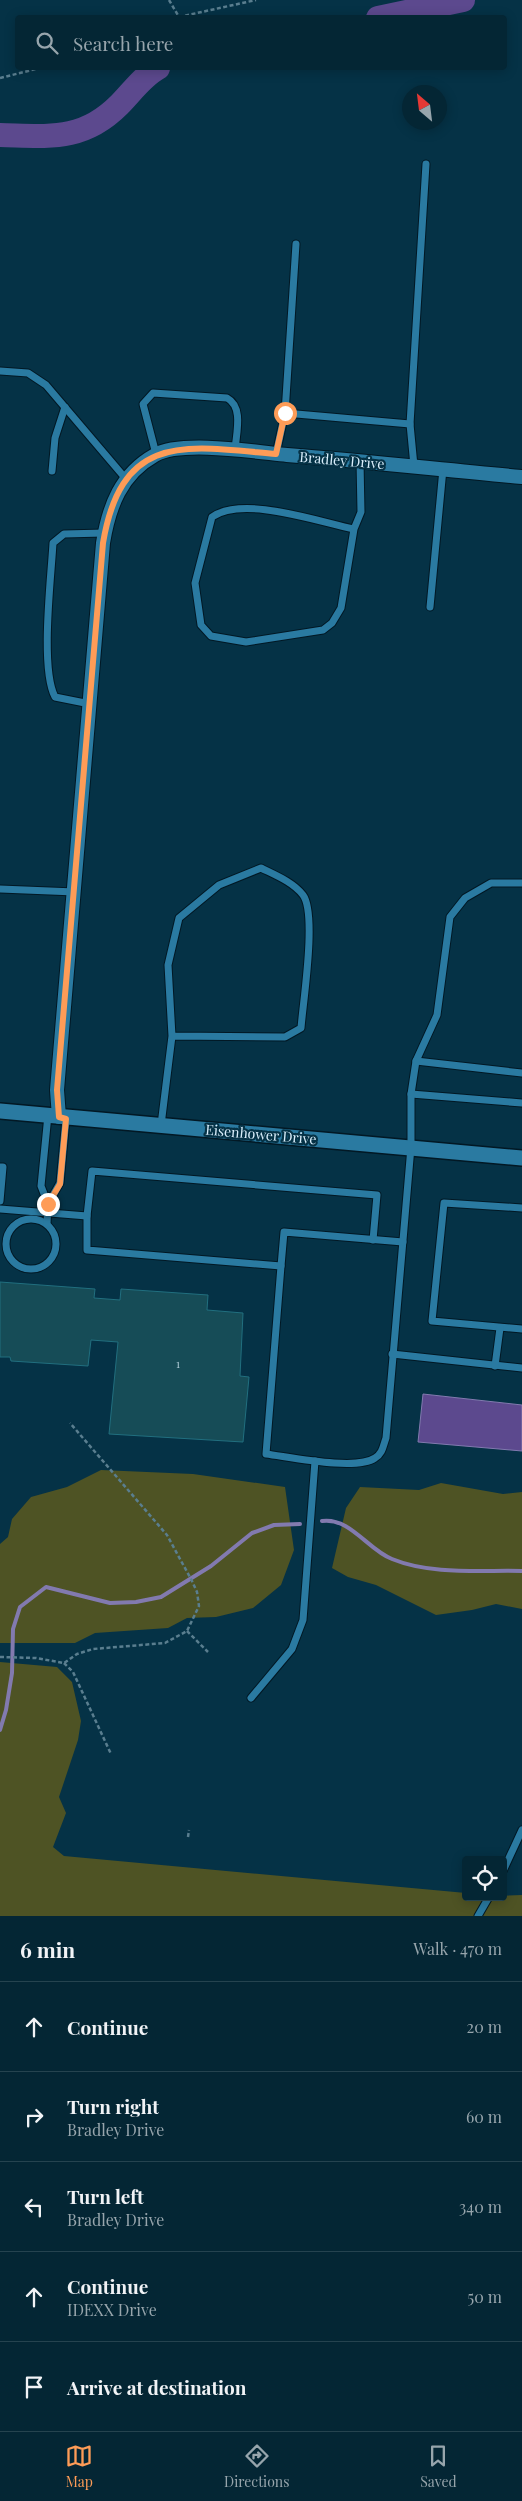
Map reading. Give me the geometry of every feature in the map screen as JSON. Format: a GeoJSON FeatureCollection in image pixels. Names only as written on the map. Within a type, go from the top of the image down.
{"type":"FeatureCollection","features":[{"type":"Feature","properties":{"kind":"street","name":"Bradley Drive"},"geometry":{"type":"LineString","coordinates":[[58,1117],[57,1090],[104,533],[107,516],[119,488],[126,479],[156,454],[176,448],[235,450],[522,477]]}},
{"type":"Feature","properties":{"kind":"street","name":"Eisenhower Drive"},"geometry":{"type":"LineString","coordinates":[[0,1111],[522,1158]]}},
{"type":"Feature","properties":{"kind":"lane"},"geometry":{"type":"LineString","coordinates":[[414,466],[410,424],[426,164]]}},
{"type":"Feature","properties":{"kind":"lane"},"geometry":{"type":"LineString","coordinates":[[276,454],[285,413],[296,244]]}},
{"type":"Feature","properties":{"kind":"lane"},"geometry":{"type":"LineString","coordinates":[[0,371],[28,373],[46,385],[126,479]]}},
{"type":"Feature","properties":{"kind":"lane"},"geometry":{"type":"LineString","coordinates":[[156,454],[143,404],[153,392],[227,398],[232,401],[237,409],[235,450]]}},
{"type":"Feature","properties":{"kind":"lane"},"geometry":{"type":"LineString","coordinates":[[52,471],[55,438],[65,407]]}},
{"type":"Feature","properties":{"kind":"lane"},"geometry":{"type":"LineString","coordinates":[[285,413],[410,424]]}},
{"type":"Feature","properties":{"kind":"lane"},"geometry":{"type":"LineString","coordinates":[[354,529],[256,508],[221,511],[212,517],[195,583],[201,625],[211,636],[246,642],[323,630],[332,622],[340,608],[354,529],[361,512],[360,461]]}},
{"type":"Feature","properties":{"kind":"lane"},"geometry":{"type":"LineString","coordinates":[[430,607],[443,469]]}},
{"type":"Feature","properties":{"kind":"lane"},"geometry":{"type":"LineString","coordinates":[[90,704],[55,697],[51,689],[47,665],[53,542],[64,534],[104,533]]}},
{"type":"Feature","properties":{"kind":"lane"},"geometry":{"type":"LineString","coordinates":[[161,1126],[172,1036],[168,965],[179,918],[219,885],[261,868],[284,879],[304,896],[310,927],[301,1028],[285,1037],[172,1036]]}},
{"type":"Feature","properties":{"kind":"lane"},"geometry":{"type":"LineString","coordinates":[[403,1242],[284,1232],[266,1454],[315,1461],[356,1464],[374,1459],[382,1452],[386,1438],[392,1354],[403,1242],[411,1148],[411,1094],[416,1061],[438,1015],[450,917],[466,898],[491,883],[522,883]]}},
{"type":"Feature","properties":{"kind":"lane"},"geometry":{"type":"LineString","coordinates":[[0,888],[75,892]]}},
{"type":"Feature","properties":{"kind":"lane"},"geometry":{"type":"LineString","coordinates":[[416,1061],[522,1073]]}},
{"type":"Feature","properties":{"kind":"lane"},"geometry":{"type":"LineString","coordinates":[[411,1094],[522,1103]]}},
{"type":"Feature","properties":{"kind":"lane"},"geometry":{"type":"LineString","coordinates":[[48,1204],[60,1184],[58,1117]]}},
{"type":"Feature","properties":{"kind":"lane"},"geometry":{"type":"LineString","coordinates":[[47,1224],[33,1218],[15,1224],[10,1231],[6,1248],[14,1263],[30,1270],[45,1266],[51,1260],[56,1246],[56,1238],[47,1224],[48,1204],[41,1186],[58,1117]]}},
{"type":"Feature","properties":{"kind":"lane"},"geometry":{"type":"LineString","coordinates":[[0,1167],[3,1167],[0,1201]]}},
{"type":"Feature","properties":{"kind":"lane"},"geometry":{"type":"LineString","coordinates":[[281,1266],[86,1250],[87,1216],[92,1171],[377,1195],[373,1240]]}},
{"type":"Feature","properties":{"kind":"lane"},"geometry":{"type":"LineString","coordinates":[[522,1208],[444,1203],[432,1321],[522,1329]]}},
{"type":"Feature","properties":{"kind":"lane"},"geometry":{"type":"LineString","coordinates":[[0,1209],[87,1216]]}},
{"type":"Feature","properties":{"kind":"lane"},"geometry":{"type":"LineString","coordinates":[[495,1366],[500,1328]]}},
{"type":"Feature","properties":{"kind":"lane"},"geometry":{"type":"LineString","coordinates":[[392,1354],[522,1368]]}},
{"type":"Feature","properties":{"kind":"lane"},"geometry":{"type":"LineString","coordinates":[[251,1698],[292,1649],[303,1620],[315,1461]]}},
{"type":"Feature","properties":{"kind":"lane"},"geometry":{"type":"LineString","coordinates":[[507,1862],[522,1830]]}},
{"type":"Feature","properties":{"kind":"lane"},"geometry":{"type":"LineString","coordinates":[[478,1916],[487,1901]]}},
{"type":"Feature","properties":{"kind":"path"},"geometry":{"type":"LineString","coordinates":[[169,0],[178,15]]}},
{"type":"Feature","properties":{"kind":"path"},"geometry":{"type":"LineString","coordinates":[[188,15],[256,0]]}},
{"type":"Feature","properties":{"kind":"path"},"geometry":{"type":"LineString","coordinates":[[0,78],[32,70]]}},
{"type":"Feature","properties":{"kind":"path"},"geometry":{"type":"LineString","coordinates":[[64,1663],[77,1654],[93,1649],[166,1643],[187,1631],[199,1606],[197,1592],[167,1535],[70,1423]]}},
{"type":"Feature","properties":{"kind":"path"},"geometry":{"type":"LineString","coordinates":[[187,1631],[208,1652]]}},
{"type":"Feature","properties":{"kind":"path"},"geometry":{"type":"LineString","coordinates":[[0,1657],[36,1658],[64,1663],[72,1672],[111,1754]]}},
{"type":"Feature","properties":{"kind":"path"},"geometry":{"type":"LineString","coordinates":[[188,1837],[189,1830]]}},
{"type":"Feature","properties":{"kind":"green space"},"geometry":{"type":"Polygon","coordinates":[[[101,1470],[193,1474],[285,1487],[294,1550],[281,1585],[253,1608],[216,1617],[187,1618],[168,1628],[95,1633],[75,1643],[0,1643],[0,1544],[8,1537],[12,1519],[31,1497],[67,1487],[101,1470]]]}},
{"type":"Feature","properties":{"kind":"green space"},"geometry":{"type":"Polygon","coordinates":[[[441,1483],[503,1494],[522,1492],[522,1609],[496,1604],[472,1610],[436,1615],[376,1585],[348,1577],[332,1568],[346,1508],[360,1487],[419,1490],[441,1483]]]}},
{"type":"Feature","properties":{"kind":"green space"},"geometry":{"type":"Polygon","coordinates":[[[0,1662],[57,1667],[72,1682],[81,1721],[78,1740],[59,1797],[66,1813],[53,1847],[64,1856],[462,1893],[462,1901],[507,1901],[507,1896],[522,1895],[522,1916],[0,1916],[0,1662]]]}},
{"type":"Feature","properties":{"kind":"shaded area"},"geometry":{"type":"Polygon","coordinates":[[[423,1394],[522,1405],[522,1451],[418,1442],[423,1394]]]}},
{"type":"Feature","properties":{"kind":"building"},"geometry":{"type":"Polygon","coordinates":[[[0,1282],[95,1289],[94,1298],[120,1300],[121,1289],[208,1295],[207,1310],[243,1313],[240,1376],[249,1377],[243,1442],[109,1434],[118,1342],[91,1340],[88,1366],[11,1361],[10,1357],[0,1357],[0,1282]]]}},
{"type":"Feature","properties":{"kind":"waterway"},"geometry":{"type":"LineString","coordinates":[[392,15],[463,0]]}},
{"type":"Feature","properties":{"kind":"waterway"},"geometry":{"type":"LineString","coordinates":[[0,135],[49,136],[78,131],[105,117],[155,70]]}},
{"type":"Feature","properties":{"kind":"waterway"},"geometry":{"type":"LineString","coordinates":[[322,1521],[332,1521],[341,1524],[383,1555],[407,1564],[439,1570],[522,1571]]}},
{"type":"Feature","properties":{"kind":"waterway"},"geometry":{"type":"LineString","coordinates":[[0,1730],[6,1710],[12,1673],[13,1629],[20,1607],[46,1587],[110,1603],[136,1602],[161,1597],[211,1566],[252,1533],[274,1525],[300,1524]]}},
{"type":"Feature","properties":{"kind":"route"},"geometry":{"type":"LineString","coordinates":[[48,1204],[60,1184],[66,1119],[59,1117],[57,1090],[60,1075],[103,543],[107,516],[119,488],[126,479],[156,454],[176,448],[225,449],[276,454],[285,413]]}}]}
